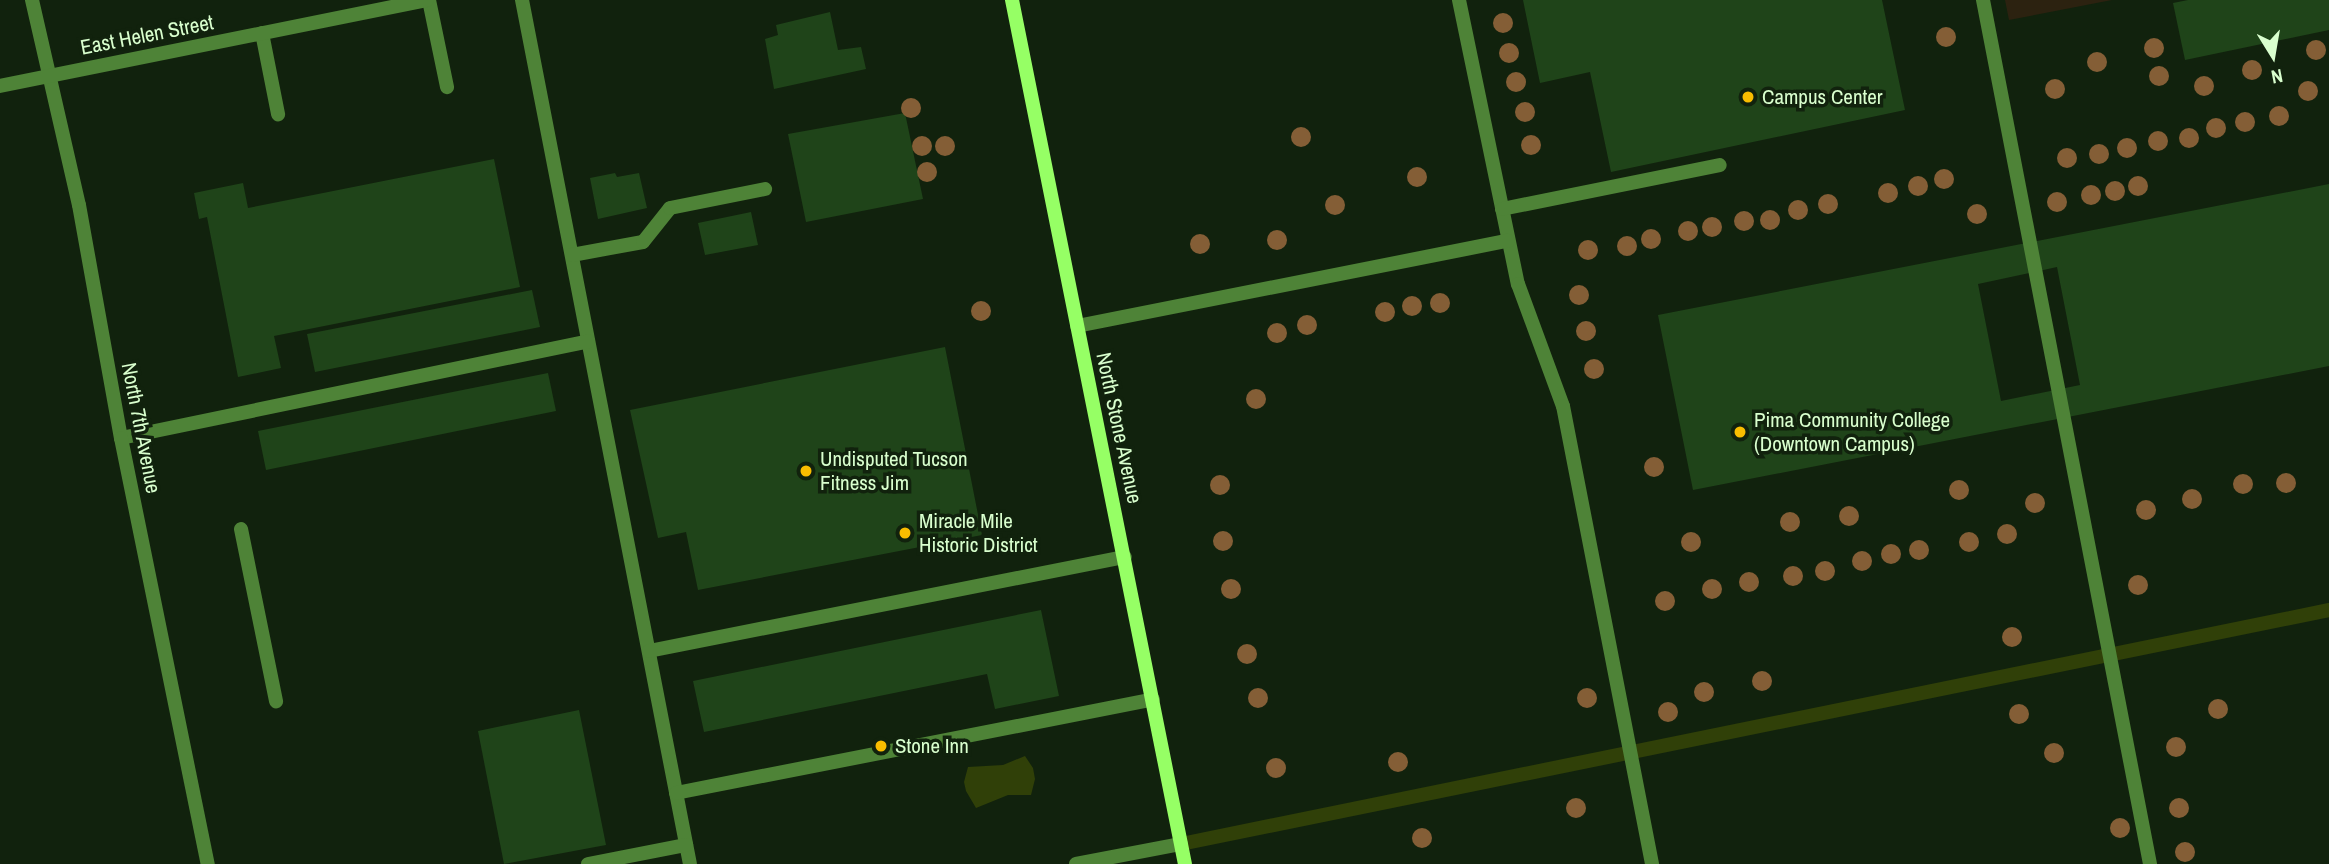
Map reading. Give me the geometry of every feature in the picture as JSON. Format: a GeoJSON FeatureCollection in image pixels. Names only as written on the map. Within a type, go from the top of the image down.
{"type":"FeatureCollection","features":[{"type":"Feature","properties":{"kind":"main road","name":"North Stone Avenue"},"geometry":{"type":"LineString","coordinates":[[1012,0],[1185,864]]}},
{"type":"Feature","properties":{"kind":"street","name":"North 7th Avenue"},"geometry":{"type":"LineString","coordinates":[[32,0],[47,77],[79,205],[121,438],[208,864]]}},
{"type":"Feature","properties":{"kind":"street","name":"East Helen Street"},"geometry":{"type":"LineString","coordinates":[[0,86],[428,0]]}},
{"type":"Feature","properties":{"kind":"street"},"geometry":{"type":"LineString","coordinates":[[428,0],[447,87]]}},
{"type":"Feature","properties":{"kind":"street"},"geometry":{"type":"LineString","coordinates":[[522,0],[690,864]]}},
{"type":"Feature","properties":{"kind":"street"},"geometry":{"type":"LineString","coordinates":[[1460,0],[1518,284],[1563,406],[1652,864]]}},
{"type":"Feature","properties":{"kind":"street"},"geometry":{"type":"LineString","coordinates":[[1983,0],[2150,864]]}},
{"type":"Feature","properties":{"kind":"street"},"geometry":{"type":"LineString","coordinates":[[262,33],[278,114]]}},
{"type":"Feature","properties":{"kind":"street"},"geometry":{"type":"LineString","coordinates":[[1502,209],[1720,165]]}},
{"type":"Feature","properties":{"kind":"street"},"geometry":{"type":"LineString","coordinates":[[572,255],[643,242],[670,208],[765,189]]}},
{"type":"Feature","properties":{"kind":"street"},"geometry":{"type":"LineString","coordinates":[[1077,326],[1508,241]]}},
{"type":"Feature","properties":{"kind":"street"},"geometry":{"type":"LineString","coordinates":[[121,438],[589,341]]}},
{"type":"Feature","properties":{"kind":"street"},"geometry":{"type":"LineString","coordinates":[[242,529],[276,701]]}},
{"type":"Feature","properties":{"kind":"street"},"geometry":{"type":"LineString","coordinates":[[649,651],[1125,557]]}},
{"type":"Feature","properties":{"kind":"street"},"geometry":{"type":"LineString","coordinates":[[676,793],[1153,699]]}},
{"type":"Feature","properties":{"kind":"street"},"geometry":{"type":"LineString","coordinates":[[1076,864],[1181,844]]}},
{"type":"Feature","properties":{"kind":"street"},"geometry":{"type":"LineString","coordinates":[[588,864],[686,845]]}},
{"type":"Feature","properties":{"kind":"shaded area"},"geometry":{"type":"Polygon","coordinates":[[[2005,0],[2112,0],[2009,20],[2005,0]]]}},
{"type":"Feature","properties":{"kind":"shaded area"},"geometry":{"type":"Polygon","coordinates":[[[1025,756],[1033,768],[1035,779],[1031,795],[1008,795],[976,808],[964,782],[968,767],[1003,765],[1025,756]]]}},
{"type":"Feature","properties":{"kind":"building","name":"Campus Center"},"geometry":{"type":"Polygon","coordinates":[[[1523,0],[1882,0],[1905,110],[1611,172],[1590,72],[1540,83],[1523,0]]]}},
{"type":"Feature","properties":{"kind":"building"},"geometry":{"type":"Polygon","coordinates":[[[2188,0],[2329,0],[2329,30],[2185,60],[2173,3],[2188,0]]]}},
{"type":"Feature","properties":{"kind":"building"},"geometry":{"type":"Polygon","coordinates":[[[830,12],[838,50],[861,47],[866,69],[774,89],[765,39],[778,35],[776,25],[830,12]]]}},
{"type":"Feature","properties":{"kind":"building"},"geometry":{"type":"Polygon","coordinates":[[[905,113],[923,199],[806,222],[788,134],[905,113]]]}},
{"type":"Feature","properties":{"kind":"building"},"geometry":{"type":"Polygon","coordinates":[[[494,159],[520,287],[274,336],[281,368],[238,377],[207,217],[199,219],[194,193],[243,183],[248,208],[494,159]]]}},
{"type":"Feature","properties":{"kind":"building"},"geometry":{"type":"Polygon","coordinates":[[[615,173],[617,177],[639,173],[647,208],[598,219],[590,178],[615,173]]]}},
{"type":"Feature","properties":{"kind":"building"},"geometry":{"type":"Polygon","coordinates":[[[2329,184],[2329,366],[1693,490],[1658,315],[2329,184]],[[2057,267],[1978,284],[2001,401],[2080,385],[2057,267]]]}},
{"type":"Feature","properties":{"kind":"building"},"geometry":{"type":"Polygon","coordinates":[[[751,212],[758,245],[705,255],[698,223],[751,212]]]}},
{"type":"Feature","properties":{"kind":"building"},"geometry":{"type":"Polygon","coordinates":[[[532,290],[540,327],[315,372],[307,334],[532,290]]]}},
{"type":"Feature","properties":{"kind":"building","name":"Undisputed Tucson Fitness Jim"},"geometry":{"type":"Polygon","coordinates":[[[945,347],[982,535],[698,590],[686,532],[658,538],[630,410],[945,347]]]}},
{"type":"Feature","properties":{"kind":"building"},"geometry":{"type":"Polygon","coordinates":[[[548,373],[556,411],[266,470],[258,431],[548,373]]]}},
{"type":"Feature","properties":{"kind":"building"},"geometry":{"type":"Polygon","coordinates":[[[1041,610],[1059,696],[995,709],[987,674],[704,732],[693,681],[1041,610]]]}},
{"type":"Feature","properties":{"kind":"building"},"geometry":{"type":"Polygon","coordinates":[[[579,710],[606,845],[504,864],[478,731],[579,710]]]}},
{"type":"Feature","properties":{"kind":"waterway"},"geometry":{"type":"LineString","coordinates":[[1181,844],[2329,610]]}},
{"type":"Feature","properties":{"kind":"place","name":"Campus Center"},"geometry":{"type":"Point","coordinates":[1748,97]}},
{"type":"Feature","properties":{"kind":"place","name":"Pima Community College (Downtown Campus)"},"geometry":{"type":"Point","coordinates":[1740,432]}},
{"type":"Feature","properties":{"kind":"place","name":"Undisputed Tucson Fitness Jim"},"geometry":{"type":"Point","coordinates":[806,471]}},
{"type":"Feature","properties":{"kind":"place","name":"Miracle Mile Historic District"},"geometry":{"type":"Point","coordinates":[905,533]}},
{"type":"Feature","properties":{"kind":"place","name":"Stone Inn"},"geometry":{"type":"Point","coordinates":[881,746]}}]}
